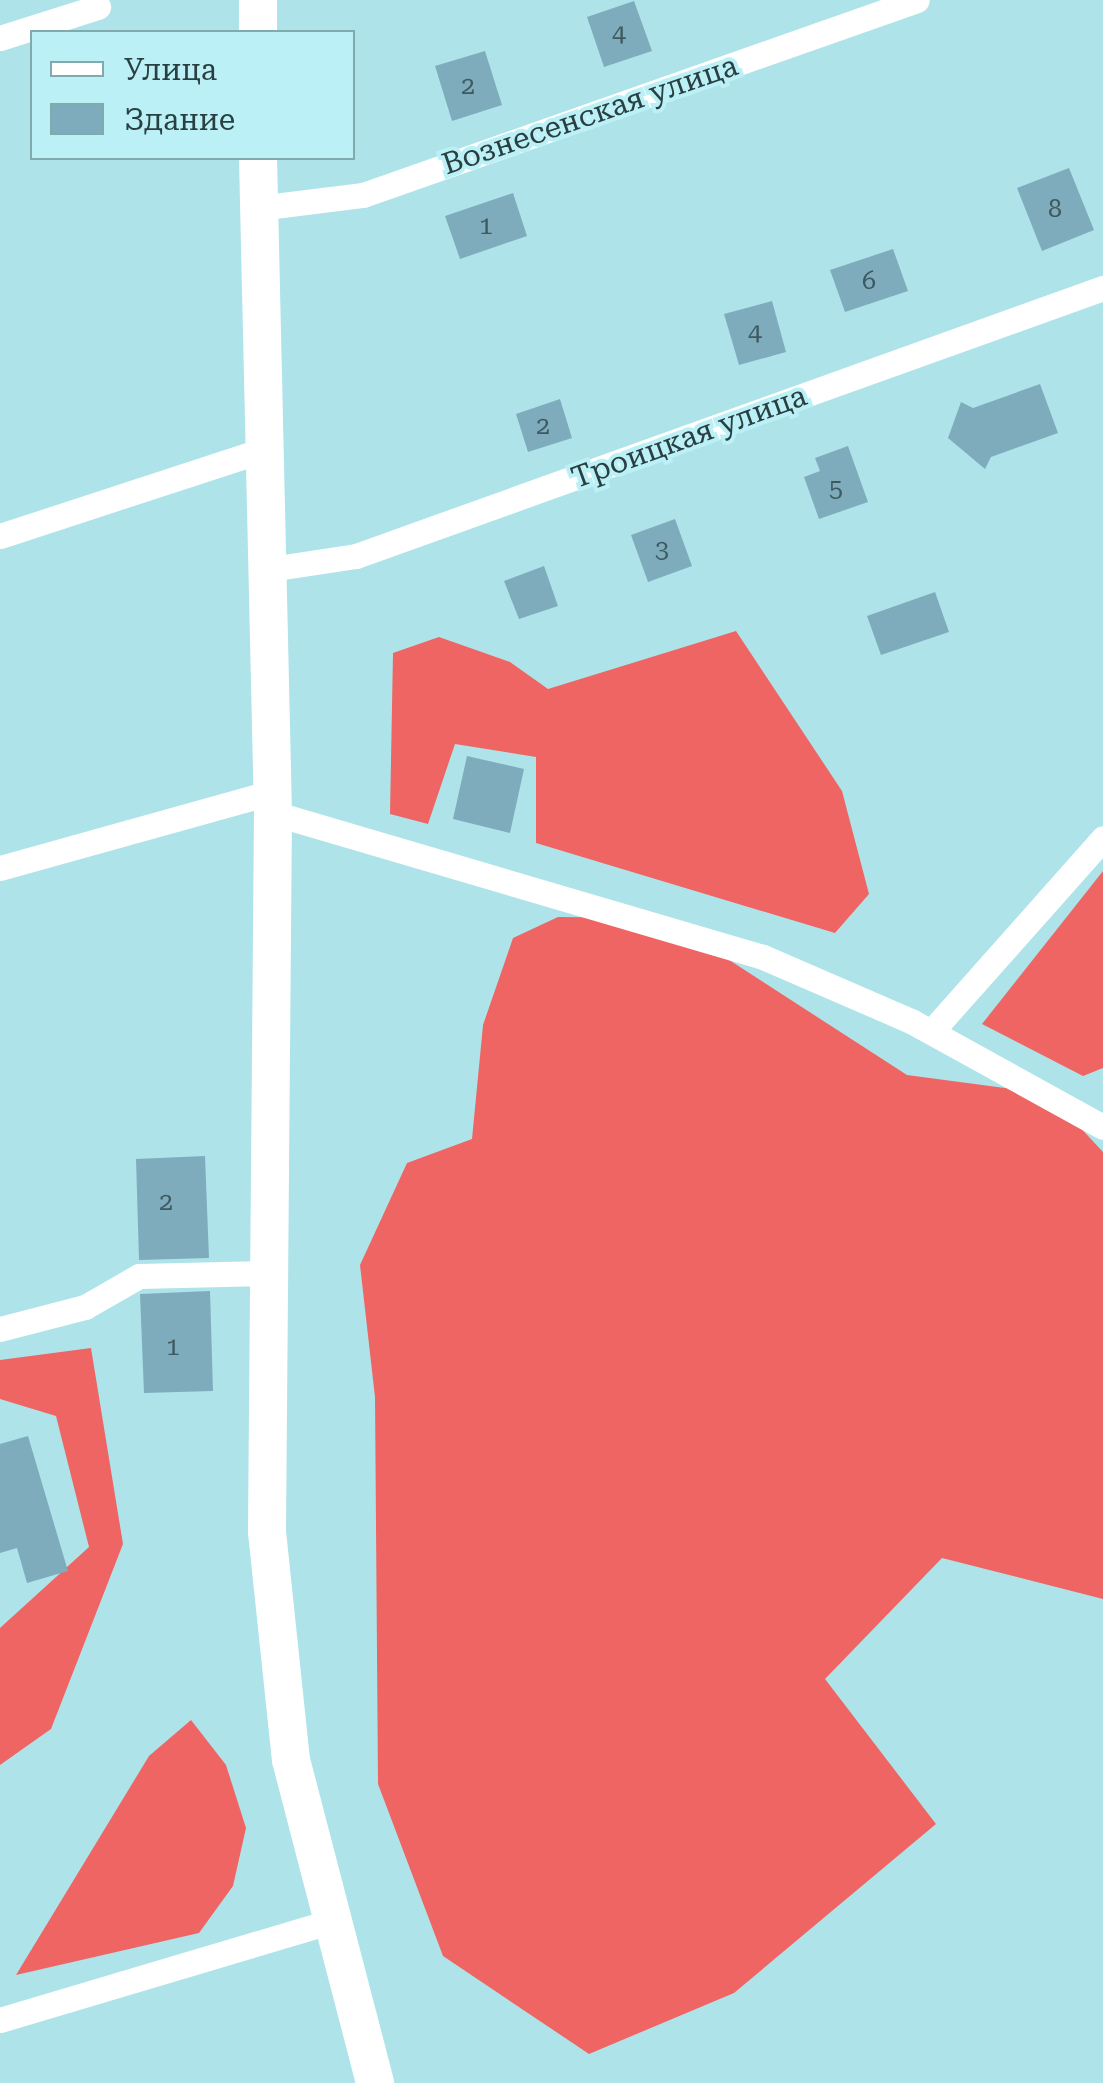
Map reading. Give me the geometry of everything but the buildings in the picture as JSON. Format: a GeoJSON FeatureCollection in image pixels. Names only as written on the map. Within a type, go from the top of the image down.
{"type":"FeatureCollection","features":[{"type":"Feature","properties":{"kind":"street"},"geometry":{"type":"LineString","coordinates":[[258,0],[258,30]]}},
{"type":"Feature","properties":{"kind":"street","name":"Вознесенская улица"},"geometry":{"type":"LineString","coordinates":[[258,208],[363,196],[917,0]]}},
{"type":"Feature","properties":{"kind":"street"},"geometry":{"type":"LineString","coordinates":[[0,38],[98,6]]}},
{"type":"Feature","properties":{"kind":"street"},"geometry":{"type":"LineString","coordinates":[[258,160],[273,802],[267,1532],[291,1760],[375,2083]]}},
{"type":"Feature","properties":{"kind":"street","name":"Троицкая улица"},"geometry":{"type":"LineString","coordinates":[[270,569],[356,556],[1103,288]]}},
{"type":"Feature","properties":{"kind":"street"},"geometry":{"type":"LineString","coordinates":[[0,536],[266,449]]}},
{"type":"Feature","properties":{"kind":"street"},"geometry":{"type":"LineString","coordinates":[[0,868],[273,802],[763,957],[932,1032],[1103,1127]]}},
{"type":"Feature","properties":{"kind":"street"},"geometry":{"type":"LineString","coordinates":[[932,1032],[1103,838]]}},
{"type":"Feature","properties":{"kind":"street"},"geometry":{"type":"LineString","coordinates":[[0,1328],[85,1307],[139,1276],[269,1273]]}},
{"type":"Feature","properties":{"kind":"street"},"geometry":{"type":"LineString","coordinates":[[0,2020],[332,1921]]}},
{"type":"Feature","properties":{"kind":"shaded area"},"geometry":{"type":"Polygon","coordinates":[[[736,631],[842,791],[869,894],[835,933],[536,843],[536,757],[455,744],[428,824],[390,814],[393,653],[439,637],[510,662],[548,689],[736,631]]]}},
{"type":"Feature","properties":{"kind":"shaded area"},"geometry":{"type":"Polygon","coordinates":[[[1103,871],[1103,1068],[1083,1076],[982,1024],[1103,871]]]}},
{"type":"Feature","properties":{"kind":"shaded area"},"geometry":{"type":"Polygon","coordinates":[[[558,917],[664,918],[907,1075],[1049,1094],[1103,1152],[1103,1599],[942,1558],[825,1679],[936,1824],[734,1993],[589,2054],[443,1956],[378,1784],[375,1397],[360,1265],[407,1163],[472,1139],[483,1025],[513,938],[558,917]]]}},
{"type":"Feature","properties":{"kind":"shaded area"},"geometry":{"type":"Polygon","coordinates":[[[91,1348],[123,1544],[51,1729],[0,1765],[0,1628],[89,1547],[56,1416],[0,1399],[0,1360],[91,1348]]]}},
{"type":"Feature","properties":{"kind":"shaded area"},"geometry":{"type":"Polygon","coordinates":[[[191,1720],[226,1765],[246,1828],[233,1886],[199,1933],[16,1975],[149,1756],[191,1720]]]}}]}
